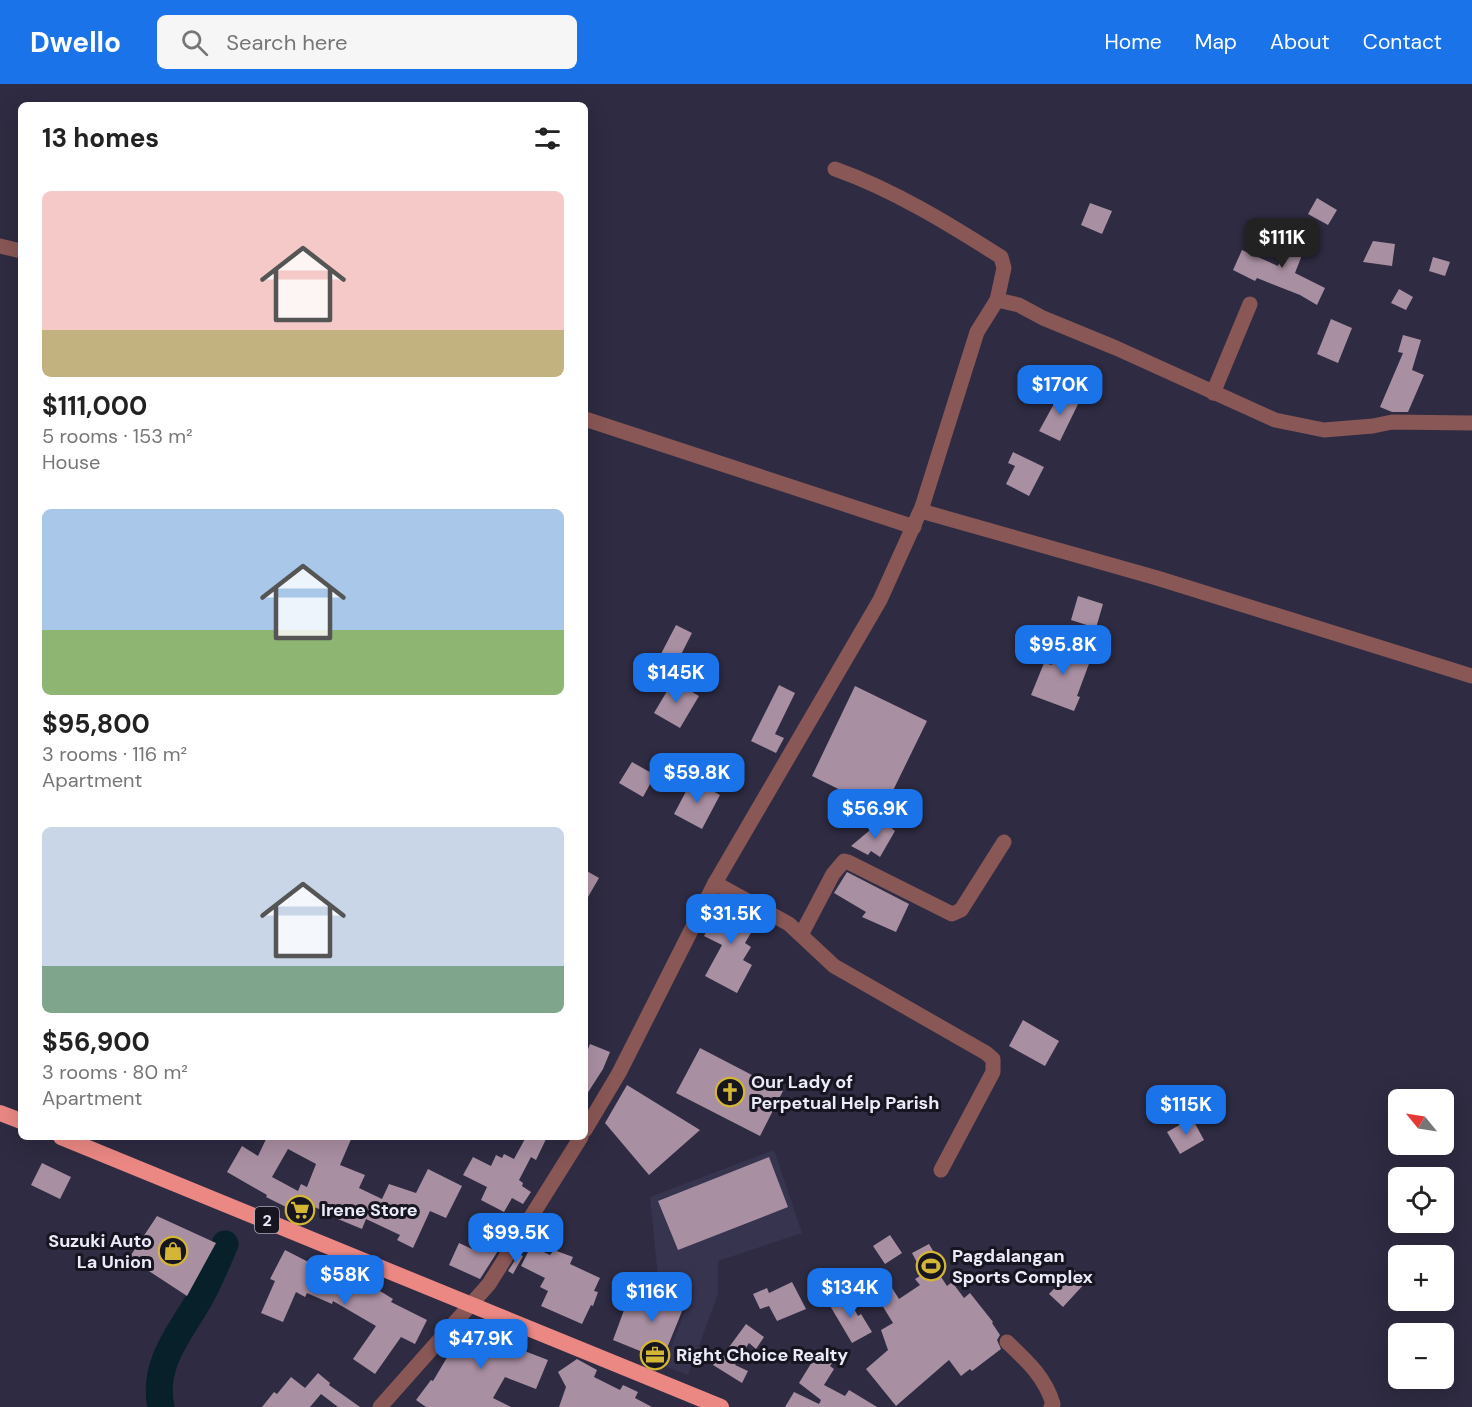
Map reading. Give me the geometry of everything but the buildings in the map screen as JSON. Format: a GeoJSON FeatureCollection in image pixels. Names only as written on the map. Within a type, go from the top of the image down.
{"type":"FeatureCollection","features":[{"type":"Feature","properties":{"kind":"highway"},"geometry":{"type":"LineString","coordinates":[[0,1113],[18,1120]]}},
{"type":"Feature","properties":{"kind":"highway","name":"2"},"geometry":{"type":"LineString","coordinates":[[68,1140],[717,1406]]}},
{"type":"Feature","properties":{"kind":"street"},"geometry":{"type":"LineString","coordinates":[[588,1125],[619,1073],[714,883],[880,600],[921,511],[977,332],[997,300],[1004,268],[1002,257],[906,201],[863,179],[835,169]]}},
{"type":"Feature","properties":{"kind":"street"},"geometry":{"type":"LineString","coordinates":[[0,246],[18,250]]}},
{"type":"Feature","properties":{"kind":"street"},"geometry":{"type":"LineString","coordinates":[[997,300],[1019,305],[1275,420],[1324,430],[1392,422],[1472,423]]}},
{"type":"Feature","properties":{"kind":"street"},"geometry":{"type":"LineString","coordinates":[[1214,393],[1250,304]]}},
{"type":"Feature","properties":{"kind":"street"},"geometry":{"type":"LineString","coordinates":[[588,420],[914,527]]}},
{"type":"Feature","properties":{"kind":"street"},"geometry":{"type":"LineString","coordinates":[[921,511],[1157,579],[1472,676]]}},
{"type":"Feature","properties":{"kind":"street"},"geometry":{"type":"LineString","coordinates":[[801,934],[833,874],[844,861],[946,912],[957,913],[1004,842]]}},
{"type":"Feature","properties":{"kind":"street"},"geometry":{"type":"LineString","coordinates":[[714,883],[789,924],[834,966],[993,1059],[995,1065],[993,1072],[941,1170]]}},
{"type":"Feature","properties":{"kind":"street"},"geometry":{"type":"LineString","coordinates":[[380,1407],[472,1305],[500,1268],[579,1140]]}},
{"type":"Feature","properties":{"kind":"street"},"geometry":{"type":"LineString","coordinates":[[1007,1342],[1039,1374],[1049,1389],[1053,1404],[1051,1407]]}},
{"type":"Feature","properties":{"kind":"shaded area"},"geometry":{"type":"Polygon","coordinates":[[[774,1150],[802,1233],[718,1261],[718,1294],[688,1375],[664,1366],[693,1290],[658,1277],[650,1197],[774,1150]]]}},
{"type":"Feature","properties":{"kind":"waterway"},"geometry":{"type":"LineString","coordinates":[[161,1407],[160,1377],[169,1350],[203,1293],[225,1244]]}},
{"type":"Feature","properties":{"kind":"place","name":"Our Lady of Perpetual Help Parish"},"geometry":{"type":"Point","coordinates":[730,1092]}},
{"type":"Feature","properties":{"kind":"place","name":"Irene Store"},"geometry":{"type":"Point","coordinates":[300,1210]}},
{"type":"Feature","properties":{"kind":"place","name":"Suzuki Auto La Union"},"geometry":{"type":"Point","coordinates":[173,1251]}},
{"type":"Feature","properties":{"kind":"place","name":"Pagdalangan Sports Complex"},"geometry":{"type":"Point","coordinates":[931,1266]}},
{"type":"Feature","properties":{"kind":"place","name":"Right Choice Realty"},"geometry":{"type":"Point","coordinates":[655,1355]}}]}
